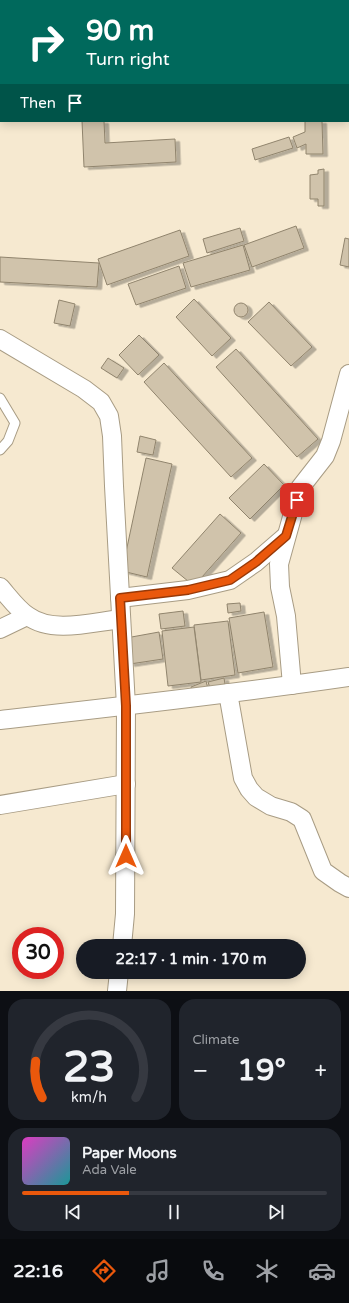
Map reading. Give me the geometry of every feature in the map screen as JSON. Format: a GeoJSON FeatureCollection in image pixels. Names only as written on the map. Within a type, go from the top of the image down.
{"type":"FeatureCollection","features":[{"type":"Feature","properties":{"kind":"street"},"geometry":{"type":"LineString","coordinates":[[0,338],[84,389],[102,402],[109,416],[112,436],[126,706],[125,914],[123,939]]}},
{"type":"Feature","properties":{"kind":"street"},"geometry":{"type":"LineString","coordinates":[[292,685],[286,616],[280,587],[279,564],[300,488],[325,456],[331,441],[349,374]]}},
{"type":"Feature","properties":{"kind":"street"},"geometry":{"type":"LineString","coordinates":[[120,598],[188,590],[230,580],[256,562],[286,536]]}},
{"type":"Feature","properties":{"kind":"street"},"geometry":{"type":"LineString","coordinates":[[0,587],[27,616],[42,624],[60,626],[122,619]]}},
{"type":"Feature","properties":{"kind":"street"},"geometry":{"type":"LineString","coordinates":[[0,629],[27,616]]}},
{"type":"Feature","properties":{"kind":"street"},"geometry":{"type":"LineString","coordinates":[[0,720],[126,706],[292,685],[349,676]]}},
{"type":"Feature","properties":{"kind":"street"},"geometry":{"type":"LineString","coordinates":[[228,693],[243,778],[249,789],[256,798],[271,806],[291,812],[302,819],[322,872],[349,888]]}},
{"type":"Feature","properties":{"kind":"street"},"geometry":{"type":"LineString","coordinates":[[0,805],[126,784]]}},
{"type":"Feature","properties":{"kind":"street"},"geometry":{"type":"LineString","coordinates":[[117,991],[118,979]]}},
{"type":"Feature","properties":{"kind":"lane"},"geometry":{"type":"LineString","coordinates":[[0,398],[15,424],[8,441],[0,450]]}},
{"type":"Feature","properties":{"kind":"building"},"geometry":{"type":"Polygon","coordinates":[[[82,122],[104,122],[105,143],[175,139],[176,162],[84,167],[82,122]]]}},
{"type":"Feature","properties":{"kind":"building"},"geometry":{"type":"Polygon","coordinates":[[[305,122],[322,122],[323,154],[306,154],[306,144],[297,148],[293,137],[305,132],[305,122]]]}},
{"type":"Feature","properties":{"kind":"building"},"geometry":{"type":"Polygon","coordinates":[[[289,137],[293,148],[255,160],[252,149],[289,137]]]}},
{"type":"Feature","properties":{"kind":"building"},"geometry":{"type":"Polygon","coordinates":[[[324,169],[324,206],[318,206],[318,199],[310,199],[310,175],[318,174],[318,170],[324,169]]]}},
{"type":"Feature","properties":{"kind":"building"},"geometry":{"type":"Polygon","coordinates":[[[296,226],[304,248],[252,267],[244,245],[296,226]]]}},
{"type":"Feature","properties":{"kind":"building"},"geometry":{"type":"Polygon","coordinates":[[[240,228],[244,241],[207,253],[203,239],[240,228]]]}},
{"type":"Feature","properties":{"kind":"building"},"geometry":{"type":"Polygon","coordinates":[[[180,230],[189,256],[107,285],[98,259],[180,230]]]}},
{"type":"Feature","properties":{"kind":"building"},"geometry":{"type":"Polygon","coordinates":[[[345,238],[349,239],[349,267],[340,265],[345,238]]]}},
{"type":"Feature","properties":{"kind":"building"},"geometry":{"type":"Polygon","coordinates":[[[243,245],[250,270],[191,287],[183,263],[243,245]]]}},
{"type":"Feature","properties":{"kind":"building"},"geometry":{"type":"Polygon","coordinates":[[[0,257],[99,263],[97,287],[0,282],[0,257]]]}},
{"type":"Feature","properties":{"kind":"building"},"geometry":{"type":"Polygon","coordinates":[[[179,266],[186,288],[136,305],[128,284],[179,266]]]}},
{"type":"Feature","properties":{"kind":"building"},"geometry":{"type":"Polygon","coordinates":[[[194,299],[231,338],[212,356],[176,317],[194,299]]]}},
{"type":"Feature","properties":{"kind":"building"},"geometry":{"type":"Polygon","coordinates":[[[59,300],[75,304],[70,326],[54,323],[59,300]]]}},
{"type":"Feature","properties":{"kind":"building"},"geometry":{"type":"Polygon","coordinates":[[[269,302],[312,347],[291,366],[248,322],[269,302]]]}},
{"type":"Feature","properties":{"kind":"building"},"geometry":{"type":"Polygon","coordinates":[[[238,303],[244,303],[248,307],[248,313],[244,317],[238,317],[234,313],[234,307],[238,303]]]}},
{"type":"Feature","properties":{"kind":"building"},"geometry":{"type":"Polygon","coordinates":[[[139,335],[159,355],[138,375],[119,355],[139,335]]]}},
{"type":"Feature","properties":{"kind":"building"},"geometry":{"type":"Polygon","coordinates":[[[236,349],[318,439],[297,457],[216,367],[236,349]]]}},
{"type":"Feature","properties":{"kind":"building"},"geometry":{"type":"Polygon","coordinates":[[[108,358],[124,368],[117,378],[101,368],[108,358]]]}},
{"type":"Feature","properties":{"kind":"building"},"geometry":{"type":"Polygon","coordinates":[[[164,363],[252,458],[231,477],[144,382],[164,363]]]}},
{"type":"Feature","properties":{"kind":"building"},"geometry":{"type":"Polygon","coordinates":[[[140,436],[156,440],[153,455],[137,452],[140,436]]]}},
{"type":"Feature","properties":{"kind":"building"},"geometry":{"type":"Polygon","coordinates":[[[146,458],[172,464],[147,577],[122,571],[146,458]]]}},
{"type":"Feature","properties":{"kind":"building"},"geometry":{"type":"Polygon","coordinates":[[[264,464],[284,485],[250,519],[229,498],[264,464]]]}},
{"type":"Feature","properties":{"kind":"building"},"geometry":{"type":"Polygon","coordinates":[[[220,514],[241,533],[194,586],[172,568],[220,514]]]}},
{"type":"Feature","properties":{"kind":"building"},"geometry":{"type":"Polygon","coordinates":[[[240,603],[241,611],[228,613],[227,604],[240,603]]]}},
{"type":"Feature","properties":{"kind":"building"},"geometry":{"type":"Polygon","coordinates":[[[183,611],[185,626],[161,629],[159,614],[183,611]]]}},
{"type":"Feature","properties":{"kind":"building"},"geometry":{"type":"Polygon","coordinates":[[[264,612],[273,667],[238,673],[229,618],[264,612]]]}},
{"type":"Feature","properties":{"kind":"building"},"geometry":{"type":"Polygon","coordinates":[[[228,621],[235,675],[201,680],[194,625],[228,621]]]}},
{"type":"Feature","properties":{"kind":"building"},"geometry":{"type":"Polygon","coordinates":[[[194,627],[201,682],[168,686],[162,631],[194,627]]]}},
{"type":"Feature","properties":{"kind":"building"},"geometry":{"type":"Polygon","coordinates":[[[159,632],[163,659],[130,664],[126,638],[159,632]]]}},
{"type":"Feature","properties":{"kind":"building"},"geometry":{"type":"Polygon","coordinates":[[[224,678],[225,684],[210,688],[208,682],[224,678]]]}},
{"type":"Feature","properties":{"kind":"building"},"geometry":{"type":"Polygon","coordinates":[[[206,681],[208,689],[193,694],[191,687],[206,681]]]}},
{"type":"Feature","properties":{"kind":"route"},"geometry":{"type":"LineString","coordinates":[[126,856],[126,706],[120,598],[188,590],[230,580],[256,562],[286,536],[297,500]]}}]}
